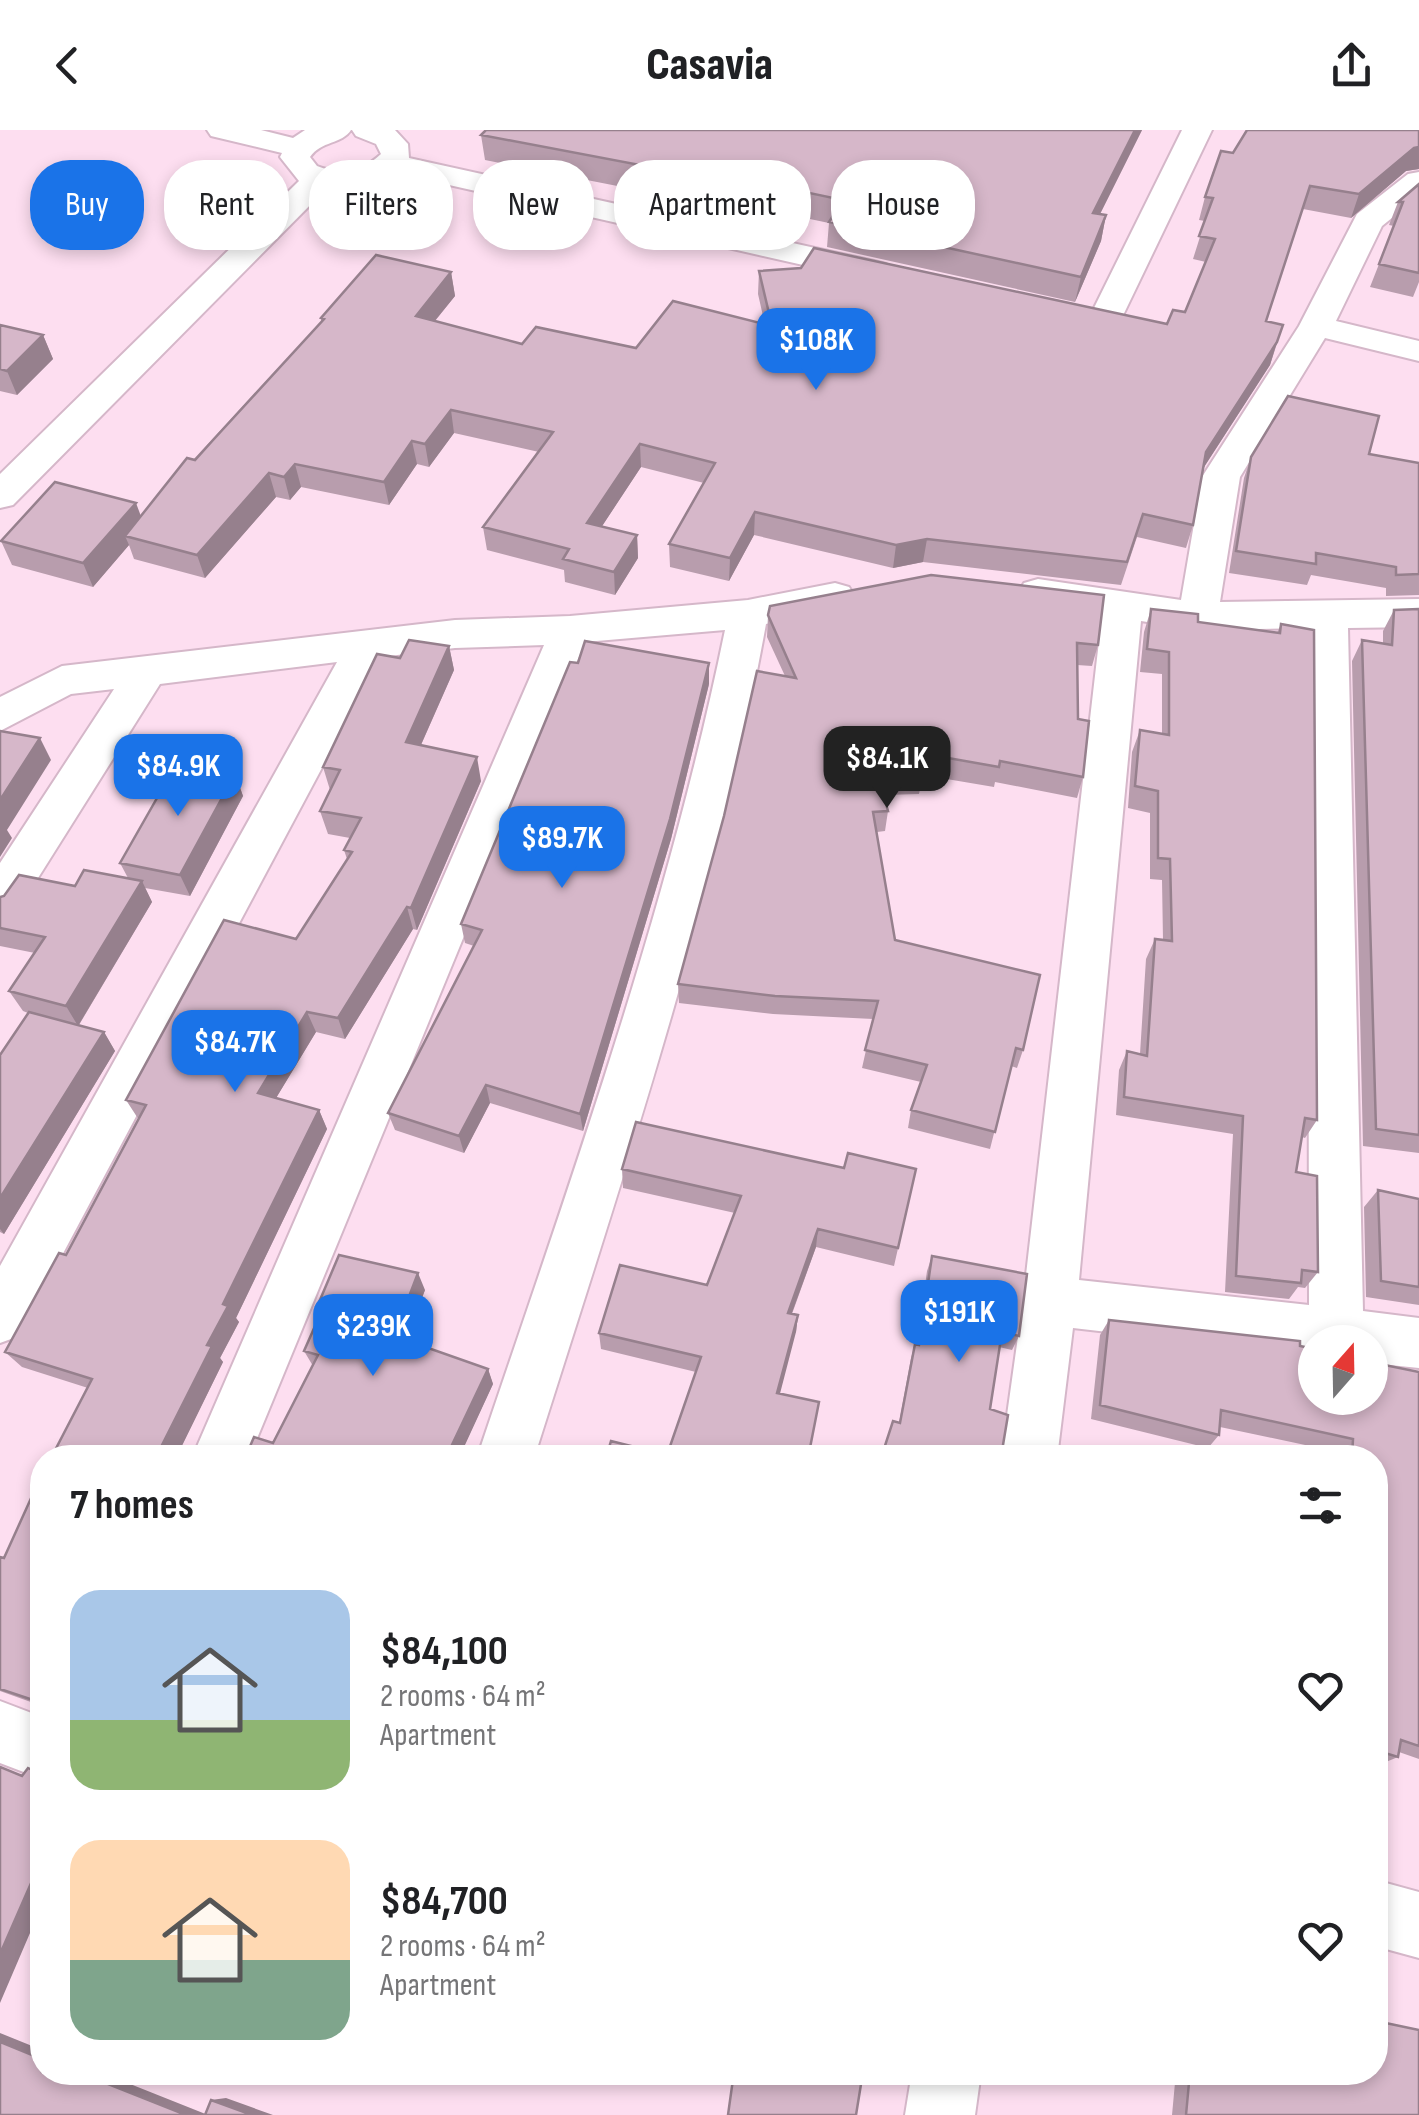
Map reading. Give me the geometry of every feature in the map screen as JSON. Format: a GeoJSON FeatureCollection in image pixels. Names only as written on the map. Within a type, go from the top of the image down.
{"type":"FeatureCollection","features":[{"type":"Feature","properties":{"kind":"street"},"geometry":{"type":"LineString","coordinates":[[222,130],[299,148]]}},
{"type":"Feature","properties":{"kind":"street"},"geometry":{"type":"LineString","coordinates":[[309,172],[298,166],[299,148],[308,140],[336,130]]}},
{"type":"Feature","properties":{"kind":"street"},"geometry":{"type":"LineString","coordinates":[[368,130],[390,140],[396,155],[393,160]]}},
{"type":"Feature","properties":{"kind":"street"},"geometry":{"type":"LineString","coordinates":[[1027,305],[1104,322],[1198,130]]}},
{"type":"Feature","properties":{"kind":"street"},"geometry":{"type":"LineString","coordinates":[[453,178],[912,280]]}},
{"type":"Feature","properties":{"kind":"street"},"geometry":{"type":"LineString","coordinates":[[1198,616],[1221,477],[1316,326],[1368,221],[1419,181]]}},
{"type":"Feature","properties":{"kind":"street"},"geometry":{"type":"LineString","coordinates":[[0,496],[309,188]]}},
{"type":"Feature","properties":{"kind":"street"},"geometry":{"type":"LineString","coordinates":[[1316,326],[1419,351]]}},
{"type":"Feature","properties":{"kind":"street"},"geometry":{"type":"LineString","coordinates":[[996,587],[1123,602],[1198,616],[1419,613]]}},
{"type":"Feature","properties":{"kind":"street"},"geometry":{"type":"LineString","coordinates":[[0,716],[62,680],[455,634],[570,630],[748,614],[864,590]]}},
{"type":"Feature","properties":{"kind":"street"},"geometry":{"type":"LineString","coordinates":[[1031,1445],[1050,1300],[1123,602]]}},
{"type":"Feature","properties":{"kind":"street"},"geometry":{"type":"LineString","coordinates":[[510,1445],[681,916],[732,705],[748,614]]}},
{"type":"Feature","properties":{"kind":"street"},"geometry":{"type":"LineString","coordinates":[[1328,615],[1336,1325]]}},
{"type":"Feature","properties":{"kind":"street"},"geometry":{"type":"LineString","coordinates":[[225,1445],[570,630]]}},
{"type":"Feature","properties":{"kind":"street"},"geometry":{"type":"LineString","coordinates":[[0,1318],[366,645]]}},
{"type":"Feature","properties":{"kind":"street"},"geometry":{"type":"LineString","coordinates":[[0,900],[147,670]]}},
{"type":"Feature","properties":{"kind":"street"},"geometry":{"type":"LineString","coordinates":[[1050,1300],[1298,1330]]}},
{"type":"Feature","properties":{"kind":"street"},"geometry":{"type":"LineString","coordinates":[[1388,1341],[1419,1344]]}},
{"type":"Feature","properties":{"kind":"street"},"geometry":{"type":"LineString","coordinates":[[0,1732],[30,1743]]}},
{"type":"Feature","properties":{"kind":"street"},"geometry":{"type":"LineString","coordinates":[[1388,1917],[1419,1925]]}},
{"type":"Feature","properties":{"kind":"street"},"geometry":{"type":"LineString","coordinates":[[940,2115],[945,2085]]}},
{"type":"Feature","properties":{"kind":"building"},"geometry":{"type":"Polygon","coordinates":[[[486,130],[1135,130],[1093,213],[1106,215],[1081,277],[957,250],[975,250],[975,160],[831,160],[831,197],[811,193],[811,160],[614,160],[481,135],[486,130]]]}},
{"type":"Feature","properties":{"kind":"building"},"geometry":{"type":"Polygon","coordinates":[[[1247,130],[1419,130],[1419,147],[1359,194],[1310,186],[1266,321],[1283,325],[1277,342],[1206,452],[1193,525],[1143,514],[1127,562],[927,539],[896,545],[755,512],[730,558],[669,544],[715,463],[640,444],[587,523],[637,535],[614,572],[563,559],[569,549],[483,527],[553,432],[451,410],[425,444],[412,441],[384,482],[295,464],[284,477],[269,473],[197,555],[125,536],[187,458],[195,460],[324,319],[321,318],[376,255],[451,272],[416,316],[522,344],[536,327],[636,348],[673,301],[772,326],[759,271],[801,268],[814,248],[1167,324],[1173,310],[1185,312],[1215,239],[1199,236],[1213,198],[1205,197],[1221,151],[1233,153],[1247,130]]]}},
{"type":"Feature","properties":{"kind":"building"},"geometry":{"type":"Polygon","coordinates":[[[1419,184],[1419,273],[1379,264],[1403,202],[1398,202],[1419,184]]]}},
{"type":"Feature","properties":{"kind":"building"},"geometry":{"type":"Polygon","coordinates":[[[0,325],[43,335],[7,371],[0,369],[0,325]]]}},
{"type":"Feature","properties":{"kind":"building"},"geometry":{"type":"Polygon","coordinates":[[[1288,396],[1379,416],[1369,454],[1419,463],[1419,574],[1396,575],[1396,567],[1316,553],[1316,564],[1236,551],[1251,457],[1288,396]]]}},
{"type":"Feature","properties":{"kind":"building"},"geometry":{"type":"Polygon","coordinates":[[[55,482],[136,503],[83,563],[1,541],[55,482]]]}},
{"type":"Feature","properties":{"kind":"building"},"geometry":{"type":"Polygon","coordinates":[[[931,575],[1104,595],[1098,645],[1077,643],[1078,719],[1089,721],[1083,777],[1000,761],[999,767],[920,753],[923,774],[878,775],[888,811],[873,812],[895,940],[1040,975],[1023,1050],[1016,1048],[995,1132],[911,1110],[927,1065],[865,1050],[878,1001],[775,996],[678,984],[724,816],[757,671],[796,678],[768,615],[770,606],[931,575]]]}},
{"type":"Feature","properties":{"kind":"building"},"geometry":{"type":"Polygon","coordinates":[[[1151,609],[1198,614],[1198,622],[1280,633],[1281,624],[1314,630],[1317,1120],[1305,1118],[1296,1172],[1317,1176],[1318,1272],[1302,1270],[1301,1283],[1236,1276],[1243,1116],[1124,1097],[1127,1051],[1147,1056],[1155,939],[1172,941],[1170,859],[1158,858],[1158,791],[1135,786],[1140,730],[1169,735],[1169,652],[1147,649],[1151,609]]]}},
{"type":"Feature","properties":{"kind":"building"},"geometry":{"type":"Polygon","coordinates":[[[1419,609],[1419,1135],[1376,1129],[1362,640],[1392,645],[1394,610],[1419,609]]]}},
{"type":"Feature","properties":{"kind":"building"},"geometry":{"type":"Polygon","coordinates":[[[409,640],[449,646],[406,742],[477,757],[411,908],[407,907],[338,1018],[307,1012],[258,1093],[319,1110],[223,1304],[228,1306],[207,1345],[212,1346],[162,1445],[58,1445],[92,1379],[5,1352],[59,1253],[66,1255],[146,1105],[126,1100],[224,920],[296,939],[352,852],[344,850],[361,818],[320,811],[340,770],[323,767],[377,654],[400,658],[409,640]]]}},
{"type":"Feature","properties":{"kind":"building"},"geometry":{"type":"Polygon","coordinates":[[[585,641],[709,663],[670,819],[580,1114],[486,1085],[459,1136],[388,1113],[482,930],[461,924],[570,662],[578,663],[585,641]]]}},
{"type":"Feature","properties":{"kind":"building"},"geometry":{"type":"Polygon","coordinates":[[[0,731],[40,738],[0,800],[0,731]]]}},
{"type":"Feature","properties":{"kind":"building"},"geometry":{"type":"Polygon","coordinates":[[[177,763],[235,774],[180,875],[120,863],[177,763]]]}},
{"type":"Feature","properties":{"kind":"building"},"geometry":{"type":"Polygon","coordinates":[[[84,870],[142,881],[66,1006],[9,991],[45,937],[0,928],[0,897],[19,875],[75,886],[84,870]]]}},
{"type":"Feature","properties":{"kind":"building"},"geometry":{"type":"Polygon","coordinates":[[[29,1012],[104,1032],[0,1198],[0,1055],[29,1012]]]}},
{"type":"Feature","properties":{"kind":"building"},"geometry":{"type":"Polygon","coordinates":[[[636,1122],[844,1168],[848,1153],[916,1169],[898,1248],[818,1229],[788,1313],[798,1315],[777,1393],[819,1402],[811,1445],[670,1445],[701,1357],[599,1333],[620,1265],[707,1285],[741,1196],[622,1169],[636,1122]]]}},
{"type":"Feature","properties":{"kind":"building"},"geometry":{"type":"Polygon","coordinates":[[[1378,1190],[1419,1199],[1419,1287],[1381,1281],[1378,1190]]]}},
{"type":"Feature","properties":{"kind":"building"},"geometry":{"type":"Polygon","coordinates":[[[339,1255],[418,1273],[394,1336],[488,1369],[452,1445],[251,1445],[254,1437],[273,1443],[318,1355],[304,1351],[323,1308],[317,1307],[339,1255]]]}},
{"type":"Feature","properties":{"kind":"building"},"geometry":{"type":"Polygon","coordinates":[[[932,1256],[1027,1274],[1019,1336],[1002,1332],[990,1409],[1008,1415],[1003,1445],[885,1445],[893,1421],[900,1423],[915,1344],[919,1345],[932,1256]]]}},
{"type":"Feature","properties":{"kind":"building"},"geometry":{"type":"Polygon","coordinates":[[[1109,1320],[1298,1341],[1298,1415],[1388,1415],[1388,1366],[1419,1372],[1419,1746],[1401,1740],[1398,1757],[1388,1754],[1388,1445],[1353,1445],[1353,1439],[1221,1410],[1219,1435],[1100,1405],[1109,1320]]]}},
{"type":"Feature","properties":{"kind":"building"},"geometry":{"type":"Polygon","coordinates":[[[30,1501],[30,1699],[0,1689],[0,1557],[4,1558],[30,1501]]]}},
{"type":"Feature","properties":{"kind":"building"},"geometry":{"type":"Polygon","coordinates":[[[0,1767],[22,1776],[28,1768],[30,1886],[0,1954],[0,1767]]]}},
{"type":"Feature","properties":{"kind":"building"},"geometry":{"type":"Polygon","coordinates":[[[1388,2023],[1419,2030],[1419,2115],[1186,2115],[1189,2085],[1388,2085],[1388,2023]]]}},
{"type":"Feature","properties":{"kind":"building"},"geometry":{"type":"Polygon","coordinates":[[[0,2042],[30,2054],[30,2085],[111,2085],[186,2115],[0,2115],[0,2042]]]}},
{"type":"Feature","properties":{"kind":"building"},"geometry":{"type":"Polygon","coordinates":[[[732,2085],[861,2085],[856,2115],[728,2115],[732,2085]]]}},
{"type":"Feature","properties":{"kind":"building"},"geometry":{"type":"Polygon","coordinates":[[[211,2100],[252,2115],[205,2115],[211,2100]]]}}]}
